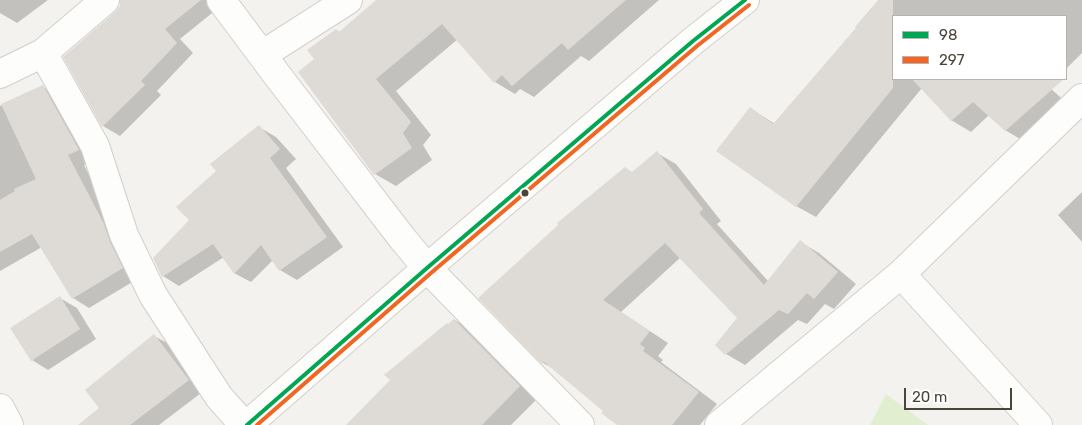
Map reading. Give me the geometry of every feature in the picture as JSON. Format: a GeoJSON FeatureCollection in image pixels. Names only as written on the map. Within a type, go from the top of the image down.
{"type":"FeatureCollection","features":[{"type":"Feature","properties":{"kind":"street"},"geometry":{"type":"LineString","coordinates":[[0,74],[43,53],[105,0]]}},
{"type":"Feature","properties":{"kind":"street"},"geometry":{"type":"LineString","coordinates":[[221,0],[402,238],[427,268],[580,425]]}},
{"type":"Feature","properties":{"kind":"street"},"geometry":{"type":"LineString","coordinates":[[262,55],[348,0]]}},
{"type":"Feature","properties":{"kind":"street"},"geometry":{"type":"LineString","coordinates":[[43,53],[95,146],[124,235],[153,295],[219,397],[246,425],[693,41],[745,0]]}},
{"type":"Feature","properties":{"kind":"street"},"geometry":{"type":"LineString","coordinates":[[719,425],[901,274],[1082,98]]}},
{"type":"Feature","properties":{"kind":"street"},"geometry":{"type":"LineString","coordinates":[[901,274],[1038,425]]}},
{"type":"Feature","properties":{"kind":"street"},"geometry":{"type":"LineString","coordinates":[[0,408],[9,425]]}},
{"type":"Feature","properties":{"kind":"green space"},"geometry":{"type":"Polygon","coordinates":[[[886,394],[928,425],[870,425],[886,394]]]}},
{"type":"Feature","properties":{"kind":"building"},"geometry":{"type":"Polygon","coordinates":[[[120,0],[201,0],[165,29],[177,43],[141,81],[145,85],[102,127],[63,57],[115,12],[120,6],[120,0]]]}},
{"type":"Feature","properties":{"kind":"building"},"geometry":{"type":"Polygon","coordinates":[[[376,0],[626,0],[568,50],[562,43],[512,86],[502,75],[494,83],[442,24],[376,79],[411,122],[403,133],[412,148],[374,175],[298,72],[314,59],[307,50],[336,29],[339,32],[376,0]]]}},
{"type":"Feature","properties":{"kind":"building"},"geometry":{"type":"Polygon","coordinates":[[[878,0],[893,0],[893,88],[796,207],[716,151],[750,107],[773,124],[878,0]]]}},
{"type":"Feature","properties":{"kind":"building"},"geometry":{"type":"Polygon","coordinates":[[[913,80],[1063,80],[1005,131],[973,102],[951,121],[913,80]]]}},
{"type":"Feature","properties":{"kind":"building"},"geometry":{"type":"Polygon","coordinates":[[[43,85],[79,150],[68,155],[104,224],[110,242],[123,268],[72,299],[32,234],[0,252],[0,200],[15,191],[14,189],[36,179],[1,104],[43,85]]]}},
{"type":"Feature","properties":{"kind":"building"},"geometry":{"type":"Polygon","coordinates":[[[259,125],[280,149],[270,158],[327,237],[279,271],[261,245],[234,274],[213,244],[162,277],[153,258],[189,220],[176,207],[216,171],[210,164],[259,125]]]}},
{"type":"Feature","properties":{"kind":"building"},"geometry":{"type":"Polygon","coordinates":[[[657,151],[703,209],[699,213],[764,285],[800,240],[838,272],[814,299],[807,293],[788,314],[779,310],[725,355],[715,345],[737,318],[665,243],[603,300],[650,331],[640,344],[645,348],[643,351],[699,392],[672,425],[617,425],[544,362],[542,364],[478,298],[558,225],[557,223],[625,167],[632,172],[657,151]]]}},
{"type":"Feature","properties":{"kind":"building"},"geometry":{"type":"Polygon","coordinates":[[[60,296],[80,329],[31,361],[10,328],[60,296]]]}},
{"type":"Feature","properties":{"kind":"building"},"geometry":{"type":"Polygon","coordinates":[[[454,319],[520,386],[482,425],[346,425],[390,380],[384,375],[454,319]]]}},
{"type":"Feature","properties":{"kind":"building"},"geometry":{"type":"Polygon","coordinates":[[[154,334],[189,380],[130,425],[78,425],[99,408],[85,390],[154,334]]]}},
{"type":"Feature","properties":{"kind":"transit line","name":"98"},"geometry":{"type":"LineString","coordinates":[[247,425],[427,268],[693,41],[745,0]]}},
{"type":"Feature","properties":{"kind":"transit line","name":"297"},"geometry":{"type":"LineString","coordinates":[[257,425],[431,273],[697,46],[749,5]]}}]}
